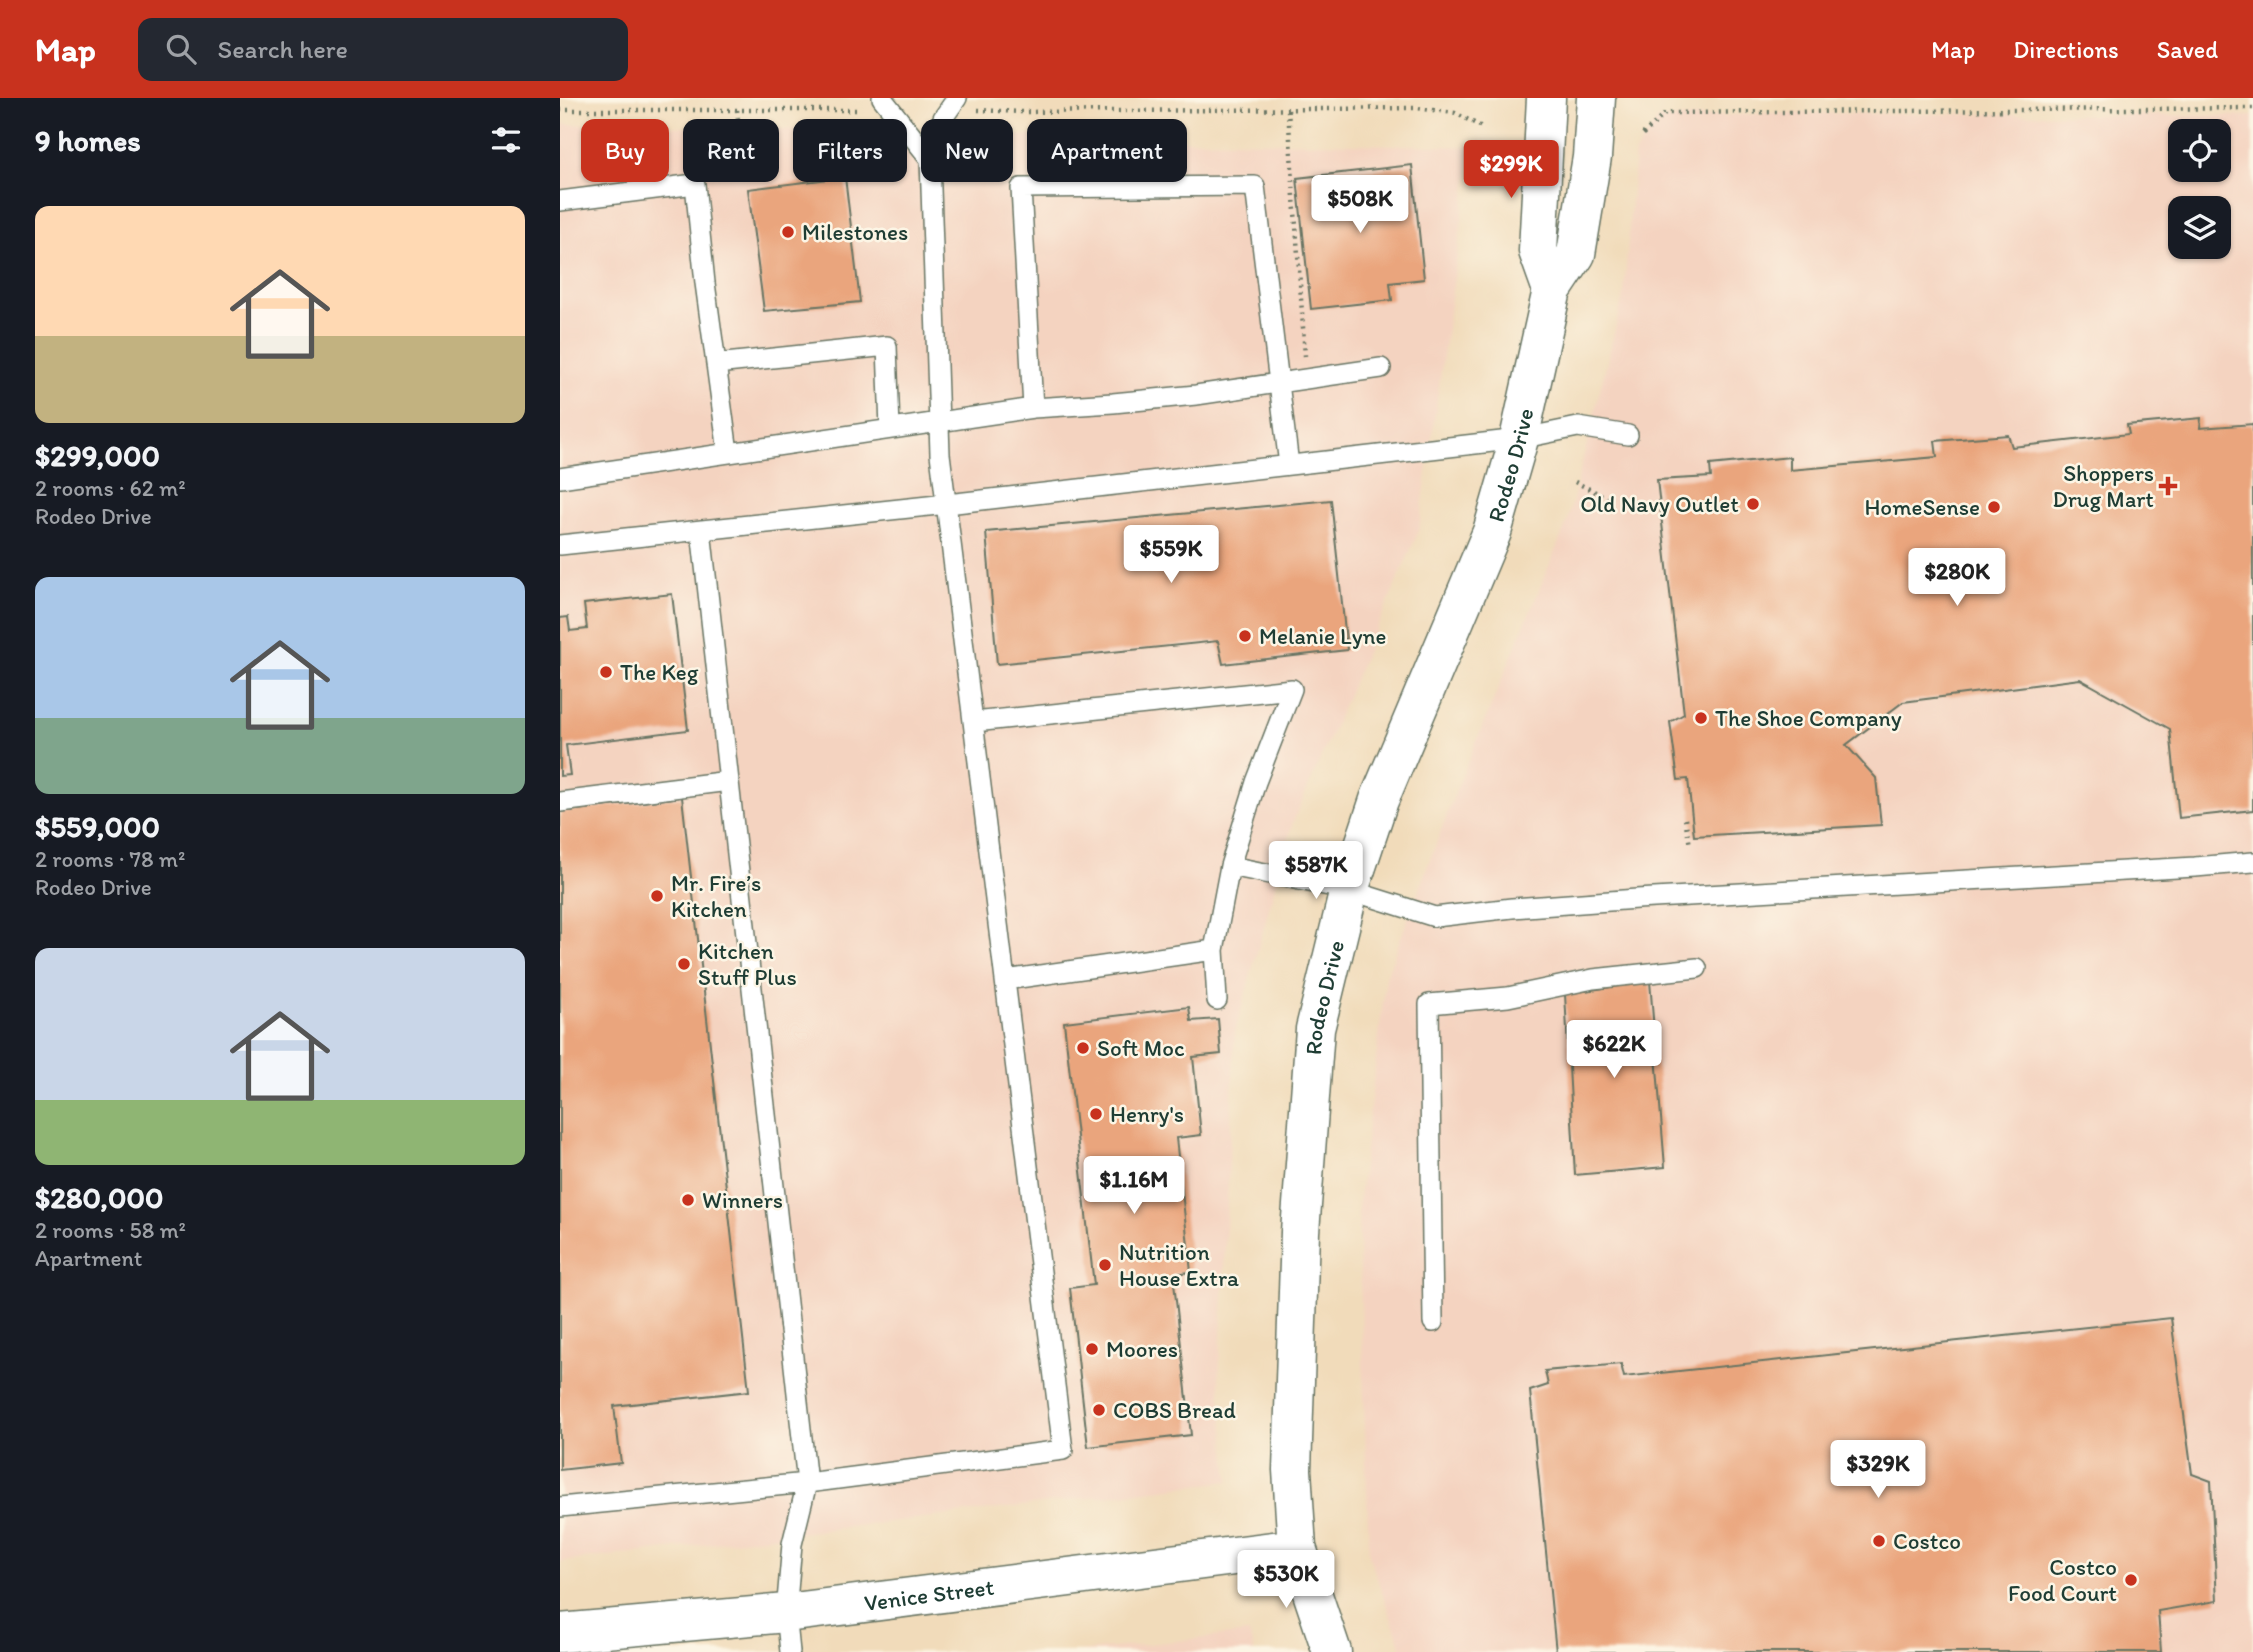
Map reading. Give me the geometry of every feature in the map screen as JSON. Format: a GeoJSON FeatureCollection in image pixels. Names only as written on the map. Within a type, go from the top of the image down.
{"type":"FeatureCollection","features":[{"type":"Feature","properties":{"kind":"street"},"geometry":{"type":"LineString","coordinates":[[1546,98],[1538,251],[1552,290]]}},
{"type":"Feature","properties":{"kind":"street","name":"Rodeo Drive"},"geometry":{"type":"LineString","coordinates":[[1332,1652],[1297,1548],[1292,1470],[1299,1246],[1315,1029],[1349,890],[1379,800],[1492,531],[1518,439],[1552,290],[1576,254],[1592,157],[1596,98]]}},
{"type":"Feature","properties":{"kind":"street","name":"Venice Street"},"geometry":{"type":"LineString","coordinates":[[560,1633],[786,1613],[1251,1556],[1297,1548]]}},
{"type":"Feature","properties":{"kind":"lane"},"geometry":{"type":"LineString","coordinates":[[882,98],[921,148]]}},
{"type":"Feature","properties":{"kind":"lane"},"geometry":{"type":"LineString","coordinates":[[943,119],[957,98]]}},
{"type":"Feature","properties":{"kind":"lane"},"geometry":{"type":"LineString","coordinates":[[560,1507],[807,1483],[1063,1450],[940,454],[931,182]]}},
{"type":"Feature","properties":{"kind":"lane"},"geometry":{"type":"LineString","coordinates":[[560,201],[695,184],[728,452]]}},
{"type":"Feature","properties":{"kind":"lane"},"geometry":{"type":"LineString","coordinates":[[1032,408],[1021,188],[1255,186],[1289,465]]}},
{"type":"Feature","properties":{"kind":"lane"},"geometry":{"type":"LineString","coordinates":[[716,364],[887,346],[890,429]]}},
{"type":"Feature","properties":{"kind":"lane"},"geometry":{"type":"LineString","coordinates":[[560,478],[1032,408],[1196,395],[1381,368]]}},
{"type":"Feature","properties":{"kind":"lane"},"geometry":{"type":"LineString","coordinates":[[560,545],[1518,439],[1578,427],[1628,435]]}},
{"type":"Feature","properties":{"kind":"lane"},"geometry":{"type":"LineString","coordinates":[[701,530],[807,1483],[792,1544],[786,1613],[790,1652]]}},
{"type":"Feature","properties":{"kind":"lane"},"geometry":{"type":"LineString","coordinates":[[974,722],[1292,689],[1256,782],[1230,866],[1214,950],[1217,1000]]}},
{"type":"Feature","properties":{"kind":"lane"},"geometry":{"type":"LineString","coordinates":[[560,802],[729,781]]}},
{"type":"Feature","properties":{"kind":"lane"},"geometry":{"type":"LineString","coordinates":[[1230,866],[1349,890],[1435,917],[1511,908],[1637,899],[2253,862]]}},
{"type":"Feature","properties":{"kind":"lane"},"geometry":{"type":"LineString","coordinates":[[1005,980],[1214,950]]}},
{"type":"Feature","properties":{"kind":"lane"},"geometry":{"type":"LineString","coordinates":[[1433,1322],[1429,1004],[1508,997],[1594,979],[1697,968]]}},
{"type":"Feature","properties":{"kind":"path"},"geometry":{"type":"LineString","coordinates":[[981,110],[1417,108],[1455,113],[1484,128]]}},
{"type":"Feature","properties":{"kind":"path"},"geometry":{"type":"LineString","coordinates":[[1643,134],[1666,113],[2253,108]]}},
{"type":"Feature","properties":{"kind":"path"},"geometry":{"type":"LineString","coordinates":[[1288,109],[1307,377]]}},
{"type":"Feature","properties":{"kind":"path"},"geometry":{"type":"LineString","coordinates":[[560,110],[859,110]]}},
{"type":"Feature","properties":{"kind":"path"},"geometry":{"type":"LineString","coordinates":[[737,110],[738,119]]}},
{"type":"Feature","properties":{"kind":"path"},"geometry":{"type":"LineString","coordinates":[[1575,482],[1610,499]]}},
{"type":"Feature","properties":{"kind":"path"},"geometry":{"type":"LineString","coordinates":[[1685,819],[1690,845]]}},
{"type":"Feature","properties":{"kind":"shaded area"},"geometry":{"type":"Polygon","coordinates":[[[1773,113],[2253,116],[2253,1652],[1403,1652],[1369,1555],[1358,1207],[1386,977],[1457,788],[1568,520],[1624,293],[1635,153],[1658,119],[1773,113]]]}},
{"type":"Feature","properties":{"kind":"shaded area"},"geometry":{"type":"Polygon","coordinates":[[[560,124],[581,125],[581,182],[669,182],[669,127],[683,127],[683,182],[779,182],[779,130],[793,130],[793,182],[907,182],[907,133],[921,133],[921,182],[1013,182],[1013,135],[1027,136],[1027,182],[1187,182],[1187,140],[1472,147],[1419,530],[1293,822],[1235,1031],[1219,1378],[1229,1481],[560,1562],[560,124]]]}},
{"type":"Feature","properties":{"kind":"shaded area"},"geometry":{"type":"Polygon","coordinates":[[[1249,1633],[1254,1652],[1077,1652],[1249,1633]]]}},
{"type":"Feature","properties":{"kind":"building"},"geometry":{"type":"Polygon","coordinates":[[[1412,165],[1424,279],[1390,283],[1392,300],[1311,309],[1297,178],[1412,165]]]}},
{"type":"Feature","properties":{"kind":"building"},"geometry":{"type":"Polygon","coordinates":[[[805,182],[846,182],[860,302],[764,311],[748,189],[805,182]]]}},
{"type":"Feature","properties":{"kind":"building"},"geometry":{"type":"Polygon","coordinates":[[[2201,418],[2200,428],[2253,424],[2253,810],[2179,818],[2170,729],[2080,679],[1903,702],[1846,745],[1876,778],[1881,825],[1694,836],[1688,779],[1678,780],[1670,722],[1684,714],[1657,480],[1711,477],[1710,465],[1790,457],[1790,470],[1937,457],[1935,441],[2008,435],[2012,447],[2129,434],[2127,425],[2201,418]]]}},
{"type":"Feature","properties":{"kind":"building"},"geometry":{"type":"Polygon","coordinates":[[[1331,500],[1347,650],[1223,664],[1218,641],[997,664],[986,532],[1331,500]]]}},
{"type":"Feature","properties":{"kind":"building"},"geometry":{"type":"Polygon","coordinates":[[[672,594],[688,730],[566,745],[570,775],[560,776],[560,618],[568,617],[570,631],[587,629],[584,604],[672,594]]]}},
{"type":"Feature","properties":{"kind":"building"},"geometry":{"type":"Polygon","coordinates":[[[682,797],[749,1391],[614,1406],[621,1463],[560,1470],[560,812],[682,797]]]}},
{"type":"Feature","properties":{"kind":"building"},"geometry":{"type":"Polygon","coordinates":[[[1650,981],[1665,1167],[1575,1175],[1565,994],[1650,981]]]}},
{"type":"Feature","properties":{"kind":"building"},"geometry":{"type":"Polygon","coordinates":[[[1189,1007],[1191,1021],[1218,1019],[1221,1054],[1193,1057],[1201,1135],[1176,1138],[1191,1272],[1173,1274],[1191,1435],[1088,1447],[1070,1288],[1094,1285],[1064,1022],[1189,1007]]]}},
{"type":"Feature","properties":{"kind":"building","name":"Costco"},"geometry":{"type":"Polygon","coordinates":[[[2171,1318],[2192,1474],[2211,1481],[2217,1601],[2158,1611],[2161,1652],[1556,1652],[1530,1391],[1548,1385],[1545,1371],[1621,1364],[1624,1377],[2171,1318]]]}},
{"type":"Feature","properties":{"kind":"place","name":"Milestones"},"geometry":{"type":"Point","coordinates":[788,232]}},
{"type":"Feature","properties":{"kind":"place","name":"Shoppers Drug Mart"},"geometry":{"type":"Point","coordinates":[2168,486]}},
{"type":"Feature","properties":{"kind":"place","name":"Old Navy Outlet"},"geometry":{"type":"Point","coordinates":[1753,504]}},
{"type":"Feature","properties":{"kind":"place","name":"HomeSense"},"geometry":{"type":"Point","coordinates":[1994,507]}},
{"type":"Feature","properties":{"kind":"place","name":"Melanie Lyne"},"geometry":{"type":"Point","coordinates":[1245,636]}},
{"type":"Feature","properties":{"kind":"place","name":"The Keg"},"geometry":{"type":"Point","coordinates":[606,672]}},
{"type":"Feature","properties":{"kind":"place","name":"The Shoe Company"},"geometry":{"type":"Point","coordinates":[1701,718]}},
{"type":"Feature","properties":{"kind":"place","name":"Mr. Fire’s Kitchen"},"geometry":{"type":"Point","coordinates":[657,896]}},
{"type":"Feature","properties":{"kind":"place","name":"Kitchen Stuff Plus"},"geometry":{"type":"Point","coordinates":[684,964]}},
{"type":"Feature","properties":{"kind":"place","name":"Soft Moc"},"geometry":{"type":"Point","coordinates":[1083,1048]}},
{"type":"Feature","properties":{"kind":"place","name":"Henry's"},"geometry":{"type":"Point","coordinates":[1096,1114]}},
{"type":"Feature","properties":{"kind":"place","name":"Winners"},"geometry":{"type":"Point","coordinates":[688,1200]}},
{"type":"Feature","properties":{"kind":"place","name":"Nutrition House Extra"},"geometry":{"type":"Point","coordinates":[1105,1265]}},
{"type":"Feature","properties":{"kind":"place","name":"Moores"},"geometry":{"type":"Point","coordinates":[1092,1349]}},
{"type":"Feature","properties":{"kind":"place","name":"COBS Bread"},"geometry":{"type":"Point","coordinates":[1099,1410]}},
{"type":"Feature","properties":{"kind":"place","name":"Costco"},"geometry":{"type":"Point","coordinates":[1879,1541]}},
{"type":"Feature","properties":{"kind":"place","name":"Costco Food Court"},"geometry":{"type":"Point","coordinates":[2131,1580]}}]}
